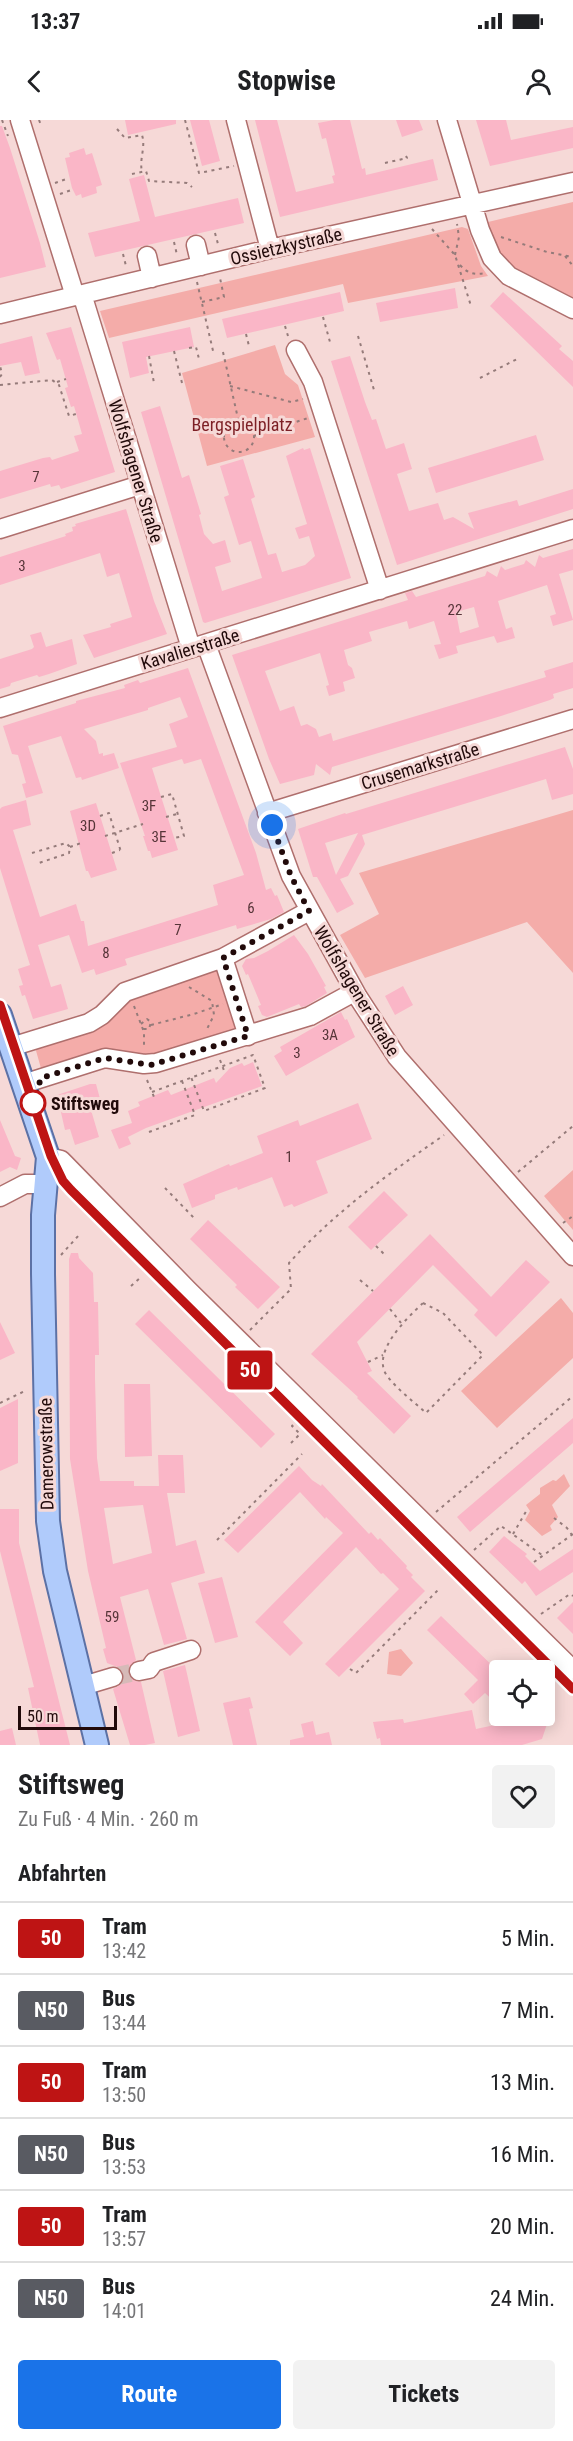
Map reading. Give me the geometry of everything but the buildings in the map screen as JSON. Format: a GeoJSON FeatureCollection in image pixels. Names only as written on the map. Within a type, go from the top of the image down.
{"type":"FeatureCollection","features":[{"type":"Feature","properties":{"kind":"main road"},"geometry":{"type":"LineString","coordinates":[[0,1016],[48,1157]]}},
{"type":"Feature","properties":{"kind":"main road","name":"Damerowstraße"},"geometry":{"type":"LineString","coordinates":[[48,1157],[45,1184],[43,1288],[48,1521],[55,1572],[97,1745]]}},
{"type":"Feature","properties":{"kind":"street"},"geometry":{"type":"LineString","coordinates":[[236,120],[270,249]]}},
{"type":"Feature","properties":{"kind":"street"},"geometry":{"type":"LineString","coordinates":[[447,120],[485,247],[500,269],[514,279],[573,309]]}},
{"type":"Feature","properties":{"kind":"street","name":"Wolfshagener Straße"},"geometry":{"type":"LineString","coordinates":[[22,127],[140,485],[199,646],[291,876],[379,1033],[397,1057],[573,1256]]}},
{"type":"Feature","properties":{"kind":"street","name":"Ossietzkystraße"},"geometry":{"type":"LineString","coordinates":[[0,314],[152,278],[199,274],[270,249],[573,182]]}},
{"type":"Feature","properties":{"kind":"street"},"geometry":{"type":"LineString","coordinates":[[196,245],[199,274]]}},
{"type":"Feature","properties":{"kind":"street"},"geometry":{"type":"LineString","coordinates":[[147,256],[152,278]]}},
{"type":"Feature","properties":{"kind":"street"},"geometry":{"type":"LineString","coordinates":[[292,343],[313,382],[380,590]]}},
{"type":"Feature","properties":{"kind":"street"},"geometry":{"type":"LineString","coordinates":[[0,529],[140,485]]}},
{"type":"Feature","properties":{"kind":"street","name":"Kavalierstraße"},"geometry":{"type":"LineString","coordinates":[[0,708],[573,529]]}},
{"type":"Feature","properties":{"kind":"street","name":"Crusemarkstraße"},"geometry":{"type":"LineString","coordinates":[[267,813],[573,719]]}},
{"type":"Feature","properties":{"kind":"street"},"geometry":{"type":"LineString","coordinates":[[11,1047],[89,1023],[102,1015],[133,987],[223,958],[309,911]]}},
{"type":"Feature","properties":{"kind":"street"},"geometry":{"type":"LineString","coordinates":[[223,958],[248,1036]]}},
{"type":"Feature","properties":{"kind":"street"},"geometry":{"type":"LineString","coordinates":[[23,1084],[99,1059],[113,1058],[151,1065],[310,1016],[354,992]]}},
{"type":"Feature","properties":{"kind":"street"},"geometry":{"type":"LineString","coordinates":[[48,1157],[61,1160],[191,1293],[573,1670]]}},
{"type":"Feature","properties":{"kind":"street"},"geometry":{"type":"LineString","coordinates":[[0,1197],[25,1184],[45,1184]]}},
{"type":"Feature","properties":{"kind":"street"},"geometry":{"type":"LineString","coordinates":[[139,1671],[148,1669],[154,1662],[191,1650]]}},
{"type":"Feature","properties":{"kind":"street"},"geometry":{"type":"LineString","coordinates":[[83,1686],[113,1677]]}},
{"type":"Feature","properties":{"kind":"path"},"geometry":{"type":"LineString","coordinates":[[39,120],[41,125]]}},
{"type":"Feature","properties":{"kind":"path"},"geometry":{"type":"LineString","coordinates":[[185,120],[199,173],[237,166]]}},
{"type":"Feature","properties":{"kind":"path"},"geometry":{"type":"LineString","coordinates":[[117,129],[125,138],[142,135],[144,141],[140,162],[142,172]]}},
{"type":"Feature","properties":{"kind":"path"},"geometry":{"type":"LineString","coordinates":[[385,164],[407,158],[406,156]]}},
{"type":"Feature","properties":{"kind":"path"},"geometry":{"type":"LineString","coordinates":[[132,174],[146,171],[149,181],[187,183],[192,187]]}},
{"type":"Feature","properties":{"kind":"path"},"geometry":{"type":"LineString","coordinates":[[52,184],[69,178]]}},
{"type":"Feature","properties":{"kind":"path"},"geometry":{"type":"LineString","coordinates":[[56,195],[75,189]]}},
{"type":"Feature","properties":{"kind":"path"},"geometry":{"type":"LineString","coordinates":[[455,255],[459,237],[457,224]]}},
{"type":"Feature","properties":{"kind":"path"},"geometry":{"type":"LineString","coordinates":[[432,229],[455,255],[471,306]]}},
{"type":"Feature","properties":{"kind":"path"},"geometry":{"type":"LineString","coordinates":[[215,232],[218,246]]}},
{"type":"Feature","properties":{"kind":"path"},"geometry":{"type":"LineString","coordinates":[[497,235],[573,257]]}},
{"type":"Feature","properties":{"kind":"path"},"geometry":{"type":"LineString","coordinates":[[174,242],[177,255]]}},
{"type":"Feature","properties":{"kind":"path"},"geometry":{"type":"LineString","coordinates":[[123,254],[126,266]]}},
{"type":"Feature","properties":{"kind":"path"},"geometry":{"type":"LineString","coordinates":[[566,256],[573,266]]}},
{"type":"Feature","properties":{"kind":"path"},"geometry":{"type":"LineString","coordinates":[[460,265],[466,272],[472,274],[489,273]]}},
{"type":"Feature","properties":{"kind":"path"},"geometry":{"type":"LineString","coordinates":[[199,274],[202,302],[214,355]]}},
{"type":"Feature","properties":{"kind":"path"},"geometry":{"type":"LineString","coordinates":[[202,302],[224,297],[219,278]]}},
{"type":"Feature","properties":{"kind":"path"},"geometry":{"type":"LineString","coordinates":[[323,317],[330,342]]}},
{"type":"Feature","properties":{"kind":"path"},"geometry":{"type":"LineString","coordinates":[[285,326],[292,343]]}},
{"type":"Feature","properties":{"kind":"path"},"geometry":{"type":"LineString","coordinates":[[246,334],[249,346]]}},
{"type":"Feature","properties":{"kind":"path"},"geometry":{"type":"LineString","coordinates":[[358,336],[374,390]]}},
{"type":"Feature","properties":{"kind":"path"},"geometry":{"type":"LineString","coordinates":[[189,348],[196,347],[199,359]]}},
{"type":"Feature","properties":{"kind":"path"},"geometry":{"type":"LineString","coordinates":[[174,351],[183,387]]}},
{"type":"Feature","properties":{"kind":"path"},"geometry":{"type":"LineString","coordinates":[[223,352],[239,423]]}},
{"type":"Feature","properties":{"kind":"path"},"geometry":{"type":"LineString","coordinates":[[149,356],[154,383]]}},
{"type":"Feature","properties":{"kind":"path"},"geometry":{"type":"LineString","coordinates":[[480,378],[519,358]]}},
{"type":"Feature","properties":{"kind":"path"},"geometry":{"type":"LineString","coordinates":[[0,366],[2,374],[0,377]]}},
{"type":"Feature","properties":{"kind":"path"},"geometry":{"type":"LineString","coordinates":[[0,385],[66,380]]}},
{"type":"Feature","properties":{"kind":"path"},"geometry":{"type":"LineString","coordinates":[[57,382],[69,416],[76,414]]}},
{"type":"Feature","properties":{"kind":"path"},"geometry":{"type":"LineString","coordinates":[[230,386],[291,402],[305,398]]}},
{"type":"Feature","properties":{"kind":"path"},"geometry":{"type":"LineString","coordinates":[[254,436],[250,427],[239,423],[232,424],[225,431],[224,441],[230,449],[239,452],[248,449],[254,436],[311,417]]}},
{"type":"Feature","properties":{"kind":"path"},"geometry":{"type":"LineString","coordinates":[[161,797],[172,794],[184,836],[174,838]]}},
{"type":"Feature","properties":{"kind":"path"},"geometry":{"type":"LineString","coordinates":[[100,816],[109,813],[121,851],[111,853]]}},
{"type":"Feature","properties":{"kind":"path"},"geometry":{"type":"LineString","coordinates":[[166,817],[177,814]]}},
{"type":"Feature","properties":{"kind":"path"},"geometry":{"type":"LineString","coordinates":[[105,837],[143,824]]}},
{"type":"Feature","properties":{"kind":"path"},"geometry":{"type":"LineString","coordinates":[[32,853],[66,843],[70,847]]}},
{"type":"Feature","properties":{"kind":"path"},"geometry":{"type":"LineString","coordinates":[[70,847],[81,843]]}},
{"type":"Feature","properties":{"kind":"path"},"geometry":{"type":"LineString","coordinates":[[36,864],[69,853],[70,847]]}},
{"type":"Feature","properties":{"kind":"path"},"geometry":{"type":"LineString","coordinates":[[185,985],[207,996],[214,1007],[212,1022],[200,1039]]}},
{"type":"Feature","properties":{"kind":"path"},"geometry":{"type":"LineString","coordinates":[[134,1005],[142,1028],[144,1052]]}},
{"type":"Feature","properties":{"kind":"path"},"geometry":{"type":"LineString","coordinates":[[142,1028],[149,1029],[151,1025],[220,1005]]}},
{"type":"Feature","properties":{"kind":"path"},"geometry":{"type":"LineString","coordinates":[[141,1024],[147,1019],[151,1025]]}},
{"type":"Feature","properties":{"kind":"path"},"geometry":{"type":"LineString","coordinates":[[152,1092],[191,1077],[222,1066],[253,1054],[265,1088],[204,1111],[191,1077]]}},
{"type":"Feature","properties":{"kind":"path"},"geometry":{"type":"LineString","coordinates":[[219,1059],[225,1073]]}},
{"type":"Feature","properties":{"kind":"path"},"geometry":{"type":"LineString","coordinates":[[144,1071],[154,1097]]}},
{"type":"Feature","properties":{"kind":"path"},"geometry":{"type":"LineString","coordinates":[[149,1132],[195,1115],[182,1081]]}},
{"type":"Feature","properties":{"kind":"path"},"geometry":{"type":"LineString","coordinates":[[517,1173],[573,1126]]}},
{"type":"Feature","properties":{"kind":"path"},"geometry":{"type":"LineString","coordinates":[[249,1330],[291,1289],[289,1263],[305,1246],[361,1195],[449,1131]]}},
{"type":"Feature","properties":{"kind":"path"},"geometry":{"type":"LineString","coordinates":[[165,1188],[195,1219]]}},
{"type":"Feature","properties":{"kind":"path"},"geometry":{"type":"LineString","coordinates":[[567,1219],[573,1216]]}},
{"type":"Feature","properties":{"kind":"path"},"geometry":{"type":"LineString","coordinates":[[57,1258],[79,1235]]}},
{"type":"Feature","properties":{"kind":"path"},"geometry":{"type":"LineString","coordinates":[[376,1245],[385,1255]]}},
{"type":"Feature","properties":{"kind":"path"},"geometry":{"type":"LineString","coordinates":[[131,1286],[140,1278]]}},
{"type":"Feature","properties":{"kind":"path"},"geometry":{"type":"LineString","coordinates":[[360,1280],[373,1291]]}},
{"type":"Feature","properties":{"kind":"path"},"geometry":{"type":"LineString","coordinates":[[368,1362],[383,1355],[401,1323],[423,1303],[443,1313],[483,1355],[426,1413],[386,1375],[383,1355]]}},
{"type":"Feature","properties":{"kind":"path"},"geometry":{"type":"LineString","coordinates":[[390,1309],[401,1323]]}},
{"type":"Feature","properties":{"kind":"path"},"geometry":{"type":"LineString","coordinates":[[0,1403],[30,1389]]}},
{"type":"Feature","properties":{"kind":"path"},"geometry":{"type":"LineString","coordinates":[[436,1512],[573,1396]]}},
{"type":"Feature","properties":{"kind":"path"},"geometry":{"type":"LineString","coordinates":[[291,1443],[300,1434],[292,1426],[303,1414]]}},
{"type":"Feature","properties":{"kind":"path"},"geometry":{"type":"LineString","coordinates":[[217,1540],[302,1454]]}},
{"type":"Feature","properties":{"kind":"path"},"geometry":{"type":"LineString","coordinates":[[513,1534],[528,1508]]}},
{"type":"Feature","properties":{"kind":"path"},"geometry":{"type":"LineString","coordinates":[[534,1562],[572,1535],[554,1518]]}},
{"type":"Feature","properties":{"kind":"path"},"geometry":{"type":"LineString","coordinates":[[472,1552],[501,1526],[542,1555]]}},
{"type":"Feature","properties":{"kind":"path"},"geometry":{"type":"LineString","coordinates":[[350,1669],[356,1673],[439,1589]]}},
{"type":"Feature","properties":{"kind":"path"},"geometry":{"type":"LineString","coordinates":[[538,1616],[570,1594],[573,1596]]}},
{"type":"Feature","properties":{"kind":"green space"},"geometry":{"type":"Polygon","coordinates":[[[573,202],[573,303],[510,268],[497,250],[488,222],[573,202]]]}},
{"type":"Feature","properties":{"kind":"green space"},"geometry":{"type":"Polygon","coordinates":[[[462,227],[468,229],[481,266],[488,276],[348,303],[343,284],[109,338],[100,311],[462,227]]]}},
{"type":"Feature","properties":{"kind":"green space","name":"Bergspielplatz"},"geometry":{"type":"Polygon","coordinates":[[[275,345],[285,374],[298,385],[315,437],[207,466],[182,373],[275,345]]]}},
{"type":"Feature","properties":{"kind":"green space"},"geometry":{"type":"Polygon","coordinates":[[[573,810],[573,973],[527,922],[365,978],[340,935],[379,914],[359,873],[573,810]]]}},
{"type":"Feature","properties":{"kind":"green space"},"geometry":{"type":"Polygon","coordinates":[[[218,966],[240,1032],[154,1059],[42,1072],[35,1047],[125,1000],[218,966]]]}},
{"type":"Feature","properties":{"kind":"green space"},"geometry":{"type":"Polygon","coordinates":[[[573,1170],[573,1230],[544,1196],[573,1170]]]}},
{"type":"Feature","properties":{"kind":"green space"},"geometry":{"type":"Polygon","coordinates":[[[561,1298],[573,1313],[573,1358],[497,1428],[461,1391],[561,1298]]]}},
{"type":"Feature","properties":{"kind":"green space"},"geometry":{"type":"Polygon","coordinates":[[[564,1474],[570,1486],[552,1505],[558,1517],[550,1526],[552,1530],[542,1536],[525,1520],[530,1511],[526,1505],[540,1494],[540,1488],[553,1480],[556,1481],[564,1474]]]}},
{"type":"Feature","properties":{"kind":"green space"},"geometry":{"type":"Polygon","coordinates":[[[401,1649],[413,1663],[401,1676],[387,1674],[389,1652],[401,1649]]]}},
{"type":"Feature","properties":{"kind":"tunnel"},"geometry":{"type":"LineString","coordinates":[[113,1677],[139,1671]]}},
{"type":"Feature","properties":{"kind":"tram line"},"geometry":{"type":"LineString","coordinates":[[0,1005],[50,1156],[71,1190],[573,1689]]}},
{"type":"Feature","properties":{"kind":"tram line","name":"50"},"geometry":{"type":"LineString","coordinates":[[0,1005],[56,1169],[83,1205],[573,1689]]}},
{"type":"Feature","properties":{"kind":"place","name":"Stiftsweg"},"geometry":{"type":"Point","coordinates":[33,1103]}},
{"type":"Feature","properties":{"kind":"route"},"geometry":{"type":"LineString","coordinates":[[33,1103],[41,1078],[99,1059],[113,1058],[151,1065],[248,1036],[223,958],[309,911],[291,876],[272,825]]}}]}
